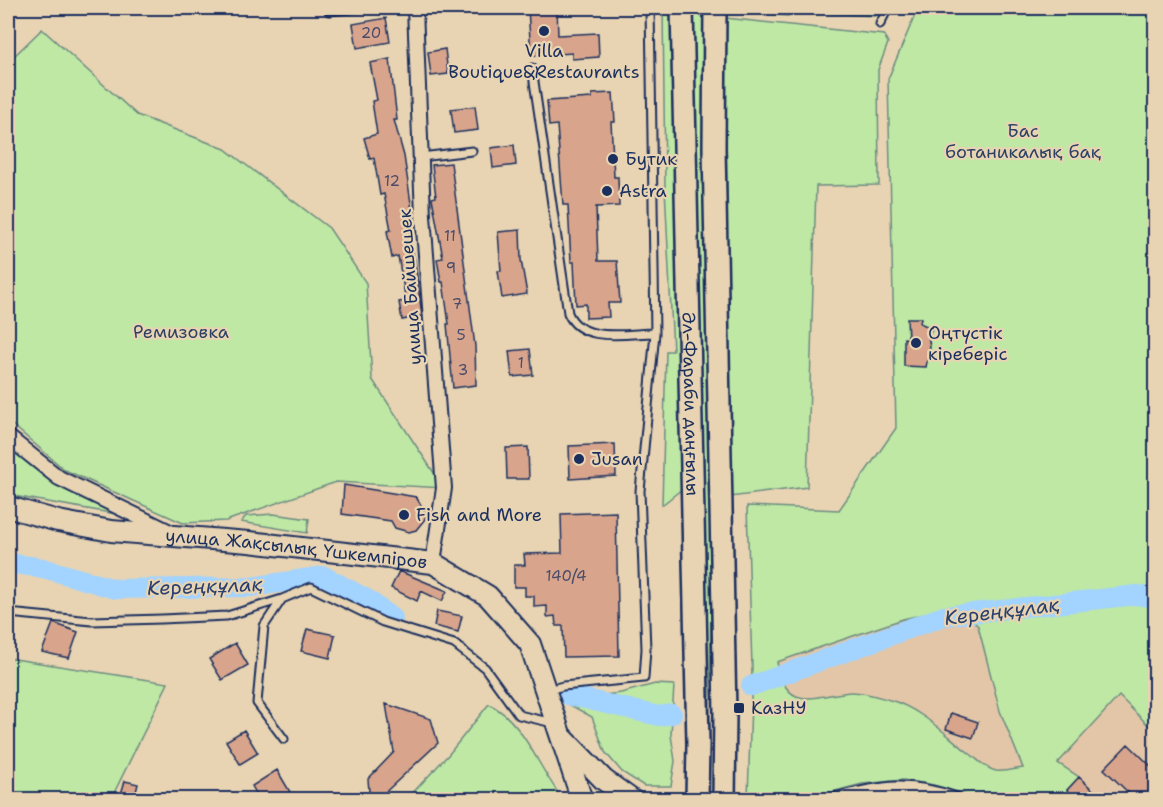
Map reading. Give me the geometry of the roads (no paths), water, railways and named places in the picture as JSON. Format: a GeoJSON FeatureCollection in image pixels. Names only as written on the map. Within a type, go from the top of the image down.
{"type":"FeatureCollection","features":[{"type":"Feature","properties":{"kind":"main road","name":"Әл-Фараби даңғылы"},"geometry":{"type":"LineString","coordinates":[[682,8],[698,744],[696,800]]}},
{"type":"Feature","properties":{"kind":"main road","name":"Әл-Фараби даңғылы"},"geometry":{"type":"LineString","coordinates":[[715,8],[714,148],[725,714],[724,800]]}},
{"type":"Feature","properties":{"kind":"street","name":"улица Байшешек"},"geometry":{"type":"LineString","coordinates":[[415,8],[420,157],[444,488],[433,563]]}},
{"type":"Feature","properties":{"kind":"street"},"geometry":{"type":"LineString","coordinates":[[8,437],[59,478],[178,536]]}},
{"type":"Feature","properties":{"kind":"street","name":"улица Жақсылық Үшкемпіров"},"geometry":{"type":"LineString","coordinates":[[8,507],[58,521],[111,531],[433,563],[488,597],[508,617],[530,645],[557,729],[597,792],[632,800]]}},
{"type":"Feature","properties":{"kind":"street"},"geometry":{"type":"LineString","coordinates":[[557,729],[597,792],[646,800]]}},
{"type":"Feature","properties":{"kind":"street"},"geometry":{"type":"LineString","coordinates":[[689,800],[698,744]]}},
{"type":"Feature","properties":{"kind":"street"},"geometry":{"type":"LineString","coordinates":[[836,800],[889,788],[927,790],[955,800]]}},
{"type":"Feature","properties":{"kind":"lane"},"geometry":{"type":"LineString","coordinates":[[329,11],[360,8]]}},
{"type":"Feature","properties":{"kind":"lane"},"geometry":{"type":"LineString","coordinates":[[546,690],[563,686],[644,678],[646,649],[640,491],[655,333],[650,8]]}},
{"type":"Feature","properties":{"kind":"lane"},"geometry":{"type":"LineString","coordinates":[[880,24],[888,8]]}},
{"type":"Feature","properties":{"kind":"lane"},"geometry":{"type":"LineString","coordinates":[[532,68],[572,322],[588,333],[655,333]]}},
{"type":"Feature","properties":{"kind":"lane"},"geometry":{"type":"LineString","coordinates":[[420,157],[472,151]]}},
{"type":"Feature","properties":{"kind":"lane"},"geometry":{"type":"LineString","coordinates":[[8,613],[92,621],[227,616],[282,599],[311,587],[382,622],[454,644],[485,668],[519,715],[557,729]]}},
{"type":"Feature","properties":{"kind":"lane"},"geometry":{"type":"LineString","coordinates":[[282,599],[264,626],[257,703],[284,740]]}},
{"type":"Feature","properties":{"kind":"lane"},"geometry":{"type":"LineString","coordinates":[[878,800],[889,788]]}},
{"type":"Feature","properties":{"kind":"waterway","name":"Кереңқұлақ"},"geometry":{"type":"LineString","coordinates":[[8,563],[43,568],[115,589],[251,587],[324,576],[367,599],[393,618]]}},
{"type":"Feature","properties":{"kind":"waterway","name":"Кереңқұлақ"},"geometry":{"type":"LineString","coordinates":[[751,686],[944,616],[1137,595],[1156,598]]}},
{"type":"Feature","properties":{"kind":"waterway","name":"Кереңқұлақ"},"geometry":{"type":"LineString","coordinates":[[568,695],[659,716],[672,714]]}},
{"type":"Feature","properties":{"kind":"place","name":"Villa Boutique&Restaurants"},"geometry":{"type":"Point","coordinates":[544,31]}},
{"type":"Feature","properties":{"kind":"place","name":"Бутик"},"geometry":{"type":"Point","coordinates":[613,159]}},
{"type":"Feature","properties":{"kind":"place","name":"Astra"},"geometry":{"type":"Point","coordinates":[607,191]}},
{"type":"Feature","properties":{"kind":"place","name":"Оңтүстік кіреберіс"},"geometry":{"type":"Point","coordinates":[916,343]}},
{"type":"Feature","properties":{"kind":"place","name":"Jusan"},"geometry":{"type":"Point","coordinates":[579,459]}},
{"type":"Feature","properties":{"kind":"place","name":"Fish and More"},"geometry":{"type":"Point","coordinates":[404,515]}},
{"type":"Feature","properties":{"kind":"place","name":"КазНУ"},"geometry":{"type":"Point","coordinates":[739,708]}},
{"type":"Feature","properties":{"kind":"park label","name":"Бас ботаникалық бақ"},"geometry":{"type":"Point","coordinates":[1023,141]}},
{"type":"Feature","properties":{"kind":"park label","name":"Ремизовка"},"geometry":{"type":"Point","coordinates":[181,332]}}]}
